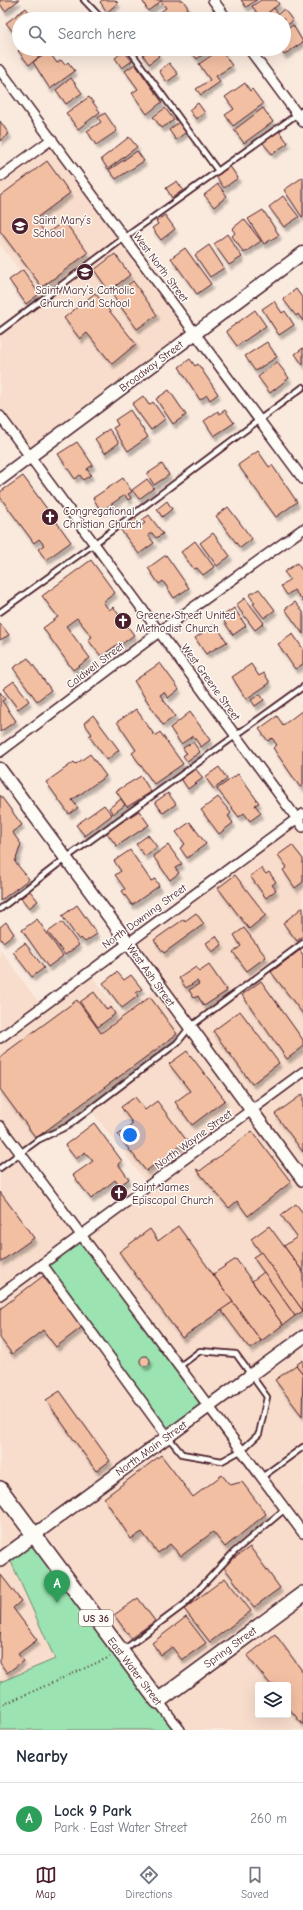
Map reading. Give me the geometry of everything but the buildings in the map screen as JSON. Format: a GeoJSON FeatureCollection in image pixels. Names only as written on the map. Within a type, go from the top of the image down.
{"type":"FeatureCollection","features":[{"type":"Feature","properties":{"kind":"main road","name":"US 36"},"geometry":{"type":"LineString","coordinates":[[0,1489],[34,1535]]}},
{"type":"Feature","properties":{"kind":"main road","name":"North Main Street"},"geometry":{"type":"LineString","coordinates":[[0,1560],[34,1535]]}},
{"type":"Feature","properties":{"kind":"main road","name":"East Water Street"},"geometry":{"type":"LineString","coordinates":[[34,1535],[158,1701]]}},
{"type":"Feature","properties":{"kind":"main road","name":"Spring Street"},"geometry":{"type":"LineString","coordinates":[[158,1701],[303,1594]]}},
{"type":"Feature","properties":{"kind":"street"},"geometry":{"type":"LineString","coordinates":[[213,0],[222,12]]}},
{"type":"Feature","properties":{"kind":"street"},"geometry":{"type":"LineString","coordinates":[[255,56],[300,112],[303,122]]}},
{"type":"Feature","properties":{"kind":"street","name":"West North Street"},"geometry":{"type":"LineString","coordinates":[[0,70],[303,479]]}},
{"type":"Feature","properties":{"kind":"street"},"geometry":{"type":"LineString","coordinates":[[0,177],[52,139]]}},
{"type":"Feature","properties":{"kind":"street","name":"Broadway Street"},"geometry":{"type":"LineString","coordinates":[[0,479],[303,253]]}},
{"type":"Feature","properties":{"kind":"street","name":"West Greene Street"},"geometry":{"type":"LineString","coordinates":[[0,416],[236,736],[300,817],[303,827]]}},
{"type":"Feature","properties":{"kind":"street","name":"Caldwell Street"},"geometry":{"type":"LineString","coordinates":[[0,752],[159,632],[303,529]]}},
{"type":"Feature","properties":{"kind":"street","name":"West Ash Street"},"geometry":{"type":"LineString","coordinates":[[0,769],[303,1180]]}},
{"type":"Feature","properties":{"kind":"street","name":"North Downing Street"},"geometry":{"type":"LineString","coordinates":[[0,1038],[300,817]]}},
{"type":"Feature","properties":{"kind":"street","name":"North Wayne Street"},"geometry":{"type":"LineString","coordinates":[[1,1293],[252,1111],[303,1072]]}},
{"type":"Feature","properties":{"kind":"street"},"geometry":{"type":"LineString","coordinates":[[0,1126],[210,1405],[303,1533]]}},
{"type":"Feature","properties":{"kind":"street"},"geometry":{"type":"LineString","coordinates":[[42,1264],[167,1436]]}},
{"type":"Feature","properties":{"kind":"street","name":"North Main Street"},"geometry":{"type":"LineString","coordinates":[[34,1535],[303,1337]]}},
{"type":"Feature","properties":{"kind":"street","name":"East Water Street"},"geometry":{"type":"LineString","coordinates":[[158,1701],[180,1730]]}},
{"type":"Feature","properties":{"kind":"lane"},"geometry":{"type":"LineString","coordinates":[[84,0],[95,12]]}},
{"type":"Feature","properties":{"kind":"lane"},"geometry":{"type":"LineString","coordinates":[[134,56],[218,171]]}},
{"type":"Feature","properties":{"kind":"lane"},"geometry":{"type":"LineString","coordinates":[[0,331],[124,238],[300,112]]}},
{"type":"Feature","properties":{"kind":"lane"},"geometry":{"type":"LineString","coordinates":[[0,612],[94,544],[303,387]]}},
{"type":"Feature","properties":{"kind":"lane"},"geometry":{"type":"LineString","coordinates":[[0,909],[66,858],[303,687]]}},
{"type":"Feature","properties":{"kind":"lane"},"geometry":{"type":"LineString","coordinates":[[0,1168],[38,1140],[68,1126],[177,1043],[190,1027],[303,943]]}},
{"type":"Feature","properties":{"kind":"lane"},"geometry":{"type":"LineString","coordinates":[[167,1436],[182,1454],[222,1461],[242,1450],[260,1434],[267,1398],[252,1374],[236,1354],[200,1351],[180,1366]]}},
{"type":"Feature","properties":{"kind":"lane"},"geometry":{"type":"LineString","coordinates":[[262,1477],[303,1447]]}},
{"type":"Feature","properties":{"kind":"lane"},"geometry":{"type":"LineString","coordinates":[[121,1652],[185,1604],[234,1552],[286,1508]]}},
{"type":"Feature","properties":{"kind":"path"},"geometry":{"type":"LineString","coordinates":[[0,1706],[121,1652]]}},
{"type":"Feature","properties":{"kind":"shaded area","name":"Saint Mary’s Catholic Church and School"},"geometry":{"type":"Polygon","coordinates":[[[52,139],[195,333],[30,456],[0,416],[0,331],[40,300],[0,244],[0,177],[52,139]]]}},
{"type":"Feature","properties":{"kind":"shaded area"},"geometry":{"type":"Polygon","coordinates":[[[297,819],[303,827],[303,1730],[180,1730],[8,1555],[55,1659],[0,1682],[0,949],[42,1007],[89,972],[121,1014],[160,986],[128,943],[297,819]],[[90,1109],[68,1126],[38,1140],[20,1153],[82,1235],[149,1186],[90,1109]]]}},
{"type":"Feature","properties":{"kind":"green space"},"geometry":{"type":"Polygon","coordinates":[[[82,1235],[210,1405],[167,1436],[42,1264],[82,1235]]]}},
{"type":"Feature","properties":{"kind":"green space"},"geometry":{"type":"Polygon","coordinates":[[[34,1535],[179,1730],[0,1730],[0,1682],[55,1659],[8,1555],[34,1535]]]}},
{"type":"Feature","properties":{"kind":"place","name":"Saint Mary’s School"},"geometry":{"type":"Point","coordinates":[20,226]}},
{"type":"Feature","properties":{"kind":"place","name":"Saint Mary’s Catholic Church and School"},"geometry":{"type":"Point","coordinates":[85,272]}},
{"type":"Feature","properties":{"kind":"place","name":"Congregational Christian Church"},"geometry":{"type":"Point","coordinates":[50,517]}},
{"type":"Feature","properties":{"kind":"place","name":"Greene Street United Methodist Church"},"geometry":{"type":"Point","coordinates":[123,621]}},
{"type":"Feature","properties":{"kind":"place","name":"Saint James Episcopal Church"},"geometry":{"type":"Point","coordinates":[119,1193]}},
{"type":"Feature","properties":{"kind":"place","name":"Lock 9 Park"},"geometry":{"type":"Point","coordinates":[57,1603]}}]}
